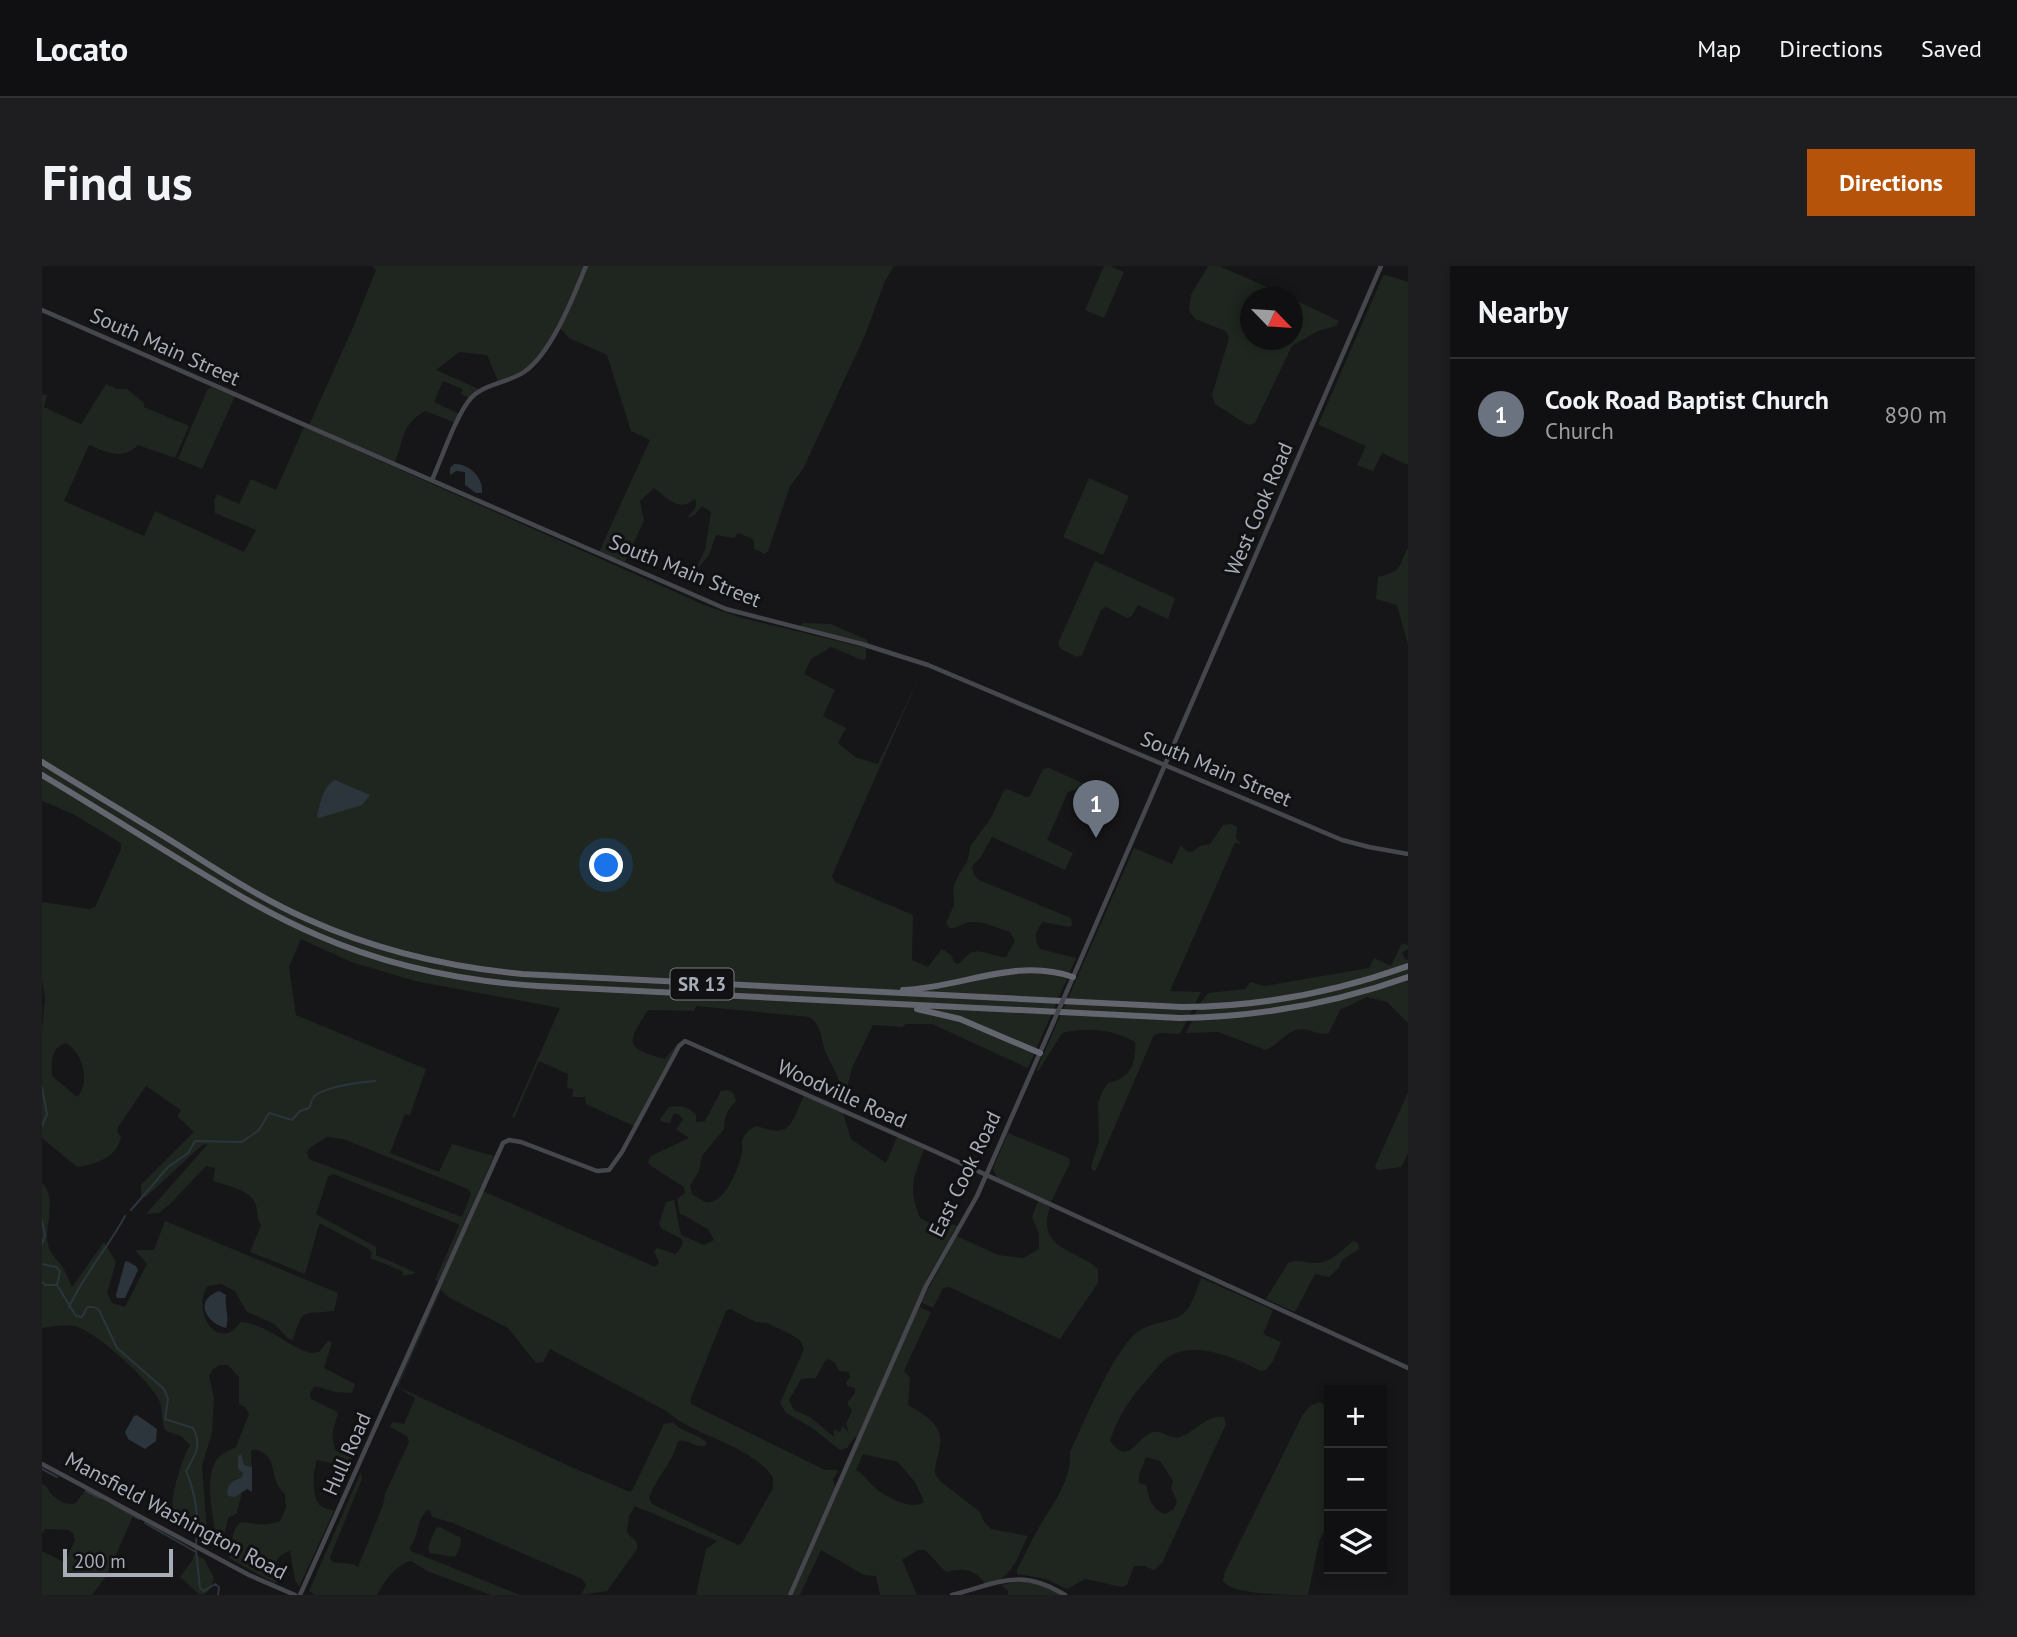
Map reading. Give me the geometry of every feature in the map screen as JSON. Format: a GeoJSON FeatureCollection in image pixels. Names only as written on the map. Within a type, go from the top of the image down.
{"type":"FeatureCollection","features":[{"type":"Feature","properties":{"kind":"highway","name":"SR 13"},"geometry":{"type":"LineString","coordinates":[[42,762],[265,898],[321,925],[390,950],[457,966],[511,973],[1202,1007],[1308,995],[1354,984],[1408,965]]}},
{"type":"Feature","properties":{"kind":"highway","name":"SR 13"},"geometry":{"type":"LineString","coordinates":[[42,775],[260,907],[325,939],[401,965],[447,975],[516,984],[1163,1018],[1213,1017],[1301,1007],[1408,977]]}},
{"type":"Feature","properties":{"kind":"highway"},"geometry":{"type":"LineString","coordinates":[[822,990],[920,989],[945,986],[989,973],[1012,970],[1039,970],[1073,977]]}},
{"type":"Feature","properties":{"kind":"highway"},"geometry":{"type":"LineString","coordinates":[[870,1003],[919,1009],[953,1017],[1040,1054]]}},
{"type":"Feature","properties":{"kind":"street"},"geometry":{"type":"LineString","coordinates":[[432,480],[468,402],[481,391],[523,373],[533,364],[559,325],[586,266]]}},
{"type":"Feature","properties":{"kind":"street","name":"West Cook Road"},"geometry":{"type":"LineString","coordinates":[[1166,765],[1381,266]]}},
{"type":"Feature","properties":{"kind":"street","name":"South Main Street"},"geometry":{"type":"LineString","coordinates":[[42,310],[726,609],[918,661],[1342,840],[1408,854]]}},
{"type":"Feature","properties":{"kind":"street","name":"East Cook Road"},"geometry":{"type":"LineString","coordinates":[[790,1595],[926,1286],[986,1175],[1166,765]]}},
{"type":"Feature","properties":{"kind":"street","name":"Woodville Road"},"geometry":{"type":"LineString","coordinates":[[421,1326],[503,1143],[516,1141],[597,1171],[609,1170],[622,1152],[683,1042],[695,1044],[1408,1368]]}},
{"type":"Feature","properties":{"kind":"street","name":"Hull Road"},"geometry":{"type":"LineString","coordinates":[[298,1595],[421,1326]]}},
{"type":"Feature","properties":{"kind":"street","name":"Mansfield Washington Road"},"geometry":{"type":"LineString","coordinates":[[42,1464],[257,1579],[298,1595]]}},
{"type":"Feature","properties":{"kind":"street"},"geometry":{"type":"LineString","coordinates":[[952,1595],[1025,1578],[1044,1582],[1065,1595]]}},
{"type":"Feature","properties":{"kind":"shaded area"},"geometry":{"type":"Polygon","coordinates":[[[372,266],[584,266],[552,336],[544,349],[520,372],[498,381],[487,355],[459,352],[436,370],[479,389],[468,398],[461,394],[463,389],[443,381],[434,402],[459,414],[456,423],[425,411],[407,427],[395,462],[309,425],[376,270],[372,266]]]}},
{"type":"Feature","properties":{"kind":"shaded area"},"geometry":{"type":"Polygon","coordinates":[[[588,266],[894,266],[803,469],[790,486],[765,554],[754,549],[754,540],[738,533],[734,538],[716,535],[709,555],[699,567],[693,583],[688,584],[705,550],[711,512],[702,506],[695,515],[688,518],[695,508],[695,499],[684,505],[678,504],[668,500],[654,488],[640,501],[644,521],[625,562],[599,552],[650,440],[631,431],[607,355],[569,338],[560,328],[588,266]]]}},
{"type":"Feature","properties":{"kind":"shaded area"},"geometry":{"type":"Polygon","coordinates":[[[1104,266],[1124,272],[1104,318],[1085,310],[1104,266]]]}},
{"type":"Feature","properties":{"kind":"shaded area"},"geometry":{"type":"Polygon","coordinates":[[[1208,266],[1219,266],[1267,287],[1240,287],[1240,350],[1290,350],[1255,423],[1248,425],[1215,404],[1212,395],[1229,338],[1226,331],[1195,319],[1189,310],[1191,295],[1208,266]]]}},
{"type":"Feature","properties":{"kind":"shaded area"},"geometry":{"type":"Polygon","coordinates":[[[1383,276],[1408,282],[1408,465],[1382,453],[1373,471],[1357,465],[1366,446],[1319,423],[1383,276]]]}},
{"type":"Feature","properties":{"kind":"shaded area"},"geometry":{"type":"Polygon","coordinates":[[[1303,304],[1339,321],[1336,326],[1318,331],[1303,340],[1303,304]]]}},
{"type":"Feature","properties":{"kind":"shaded area"},"geometry":{"type":"Polygon","coordinates":[[[106,384],[117,389],[127,389],[144,403],[144,407],[189,426],[175,458],[138,445],[126,453],[114,454],[89,445],[64,501],[144,536],[155,511],[244,552],[256,530],[215,513],[214,501],[217,494],[239,504],[251,479],[276,490],[304,427],[709,607],[742,618],[866,648],[866,659],[862,660],[831,647],[811,659],[804,674],[835,690],[823,716],[846,728],[838,743],[855,757],[878,764],[921,673],[832,876],[835,882],[913,915],[912,960],[928,967],[942,949],[958,964],[975,952],[1006,957],[1015,941],[1010,932],[976,922],[952,928],[946,923],[954,905],[953,888],[967,862],[971,845],[991,818],[1004,790],[1030,796],[1043,769],[1049,768],[1082,783],[1079,788],[1068,792],[1047,840],[1073,853],[1065,870],[992,837],[981,857],[972,866],[974,875],[979,880],[1071,918],[1072,925],[1069,927],[1043,922],[1037,932],[1036,941],[1040,949],[1076,958],[1028,1068],[932,1024],[906,1024],[902,1027],[873,1025],[852,1068],[843,1103],[837,1101],[840,1085],[819,1028],[809,1017],[696,1006],[694,1011],[648,1010],[633,1037],[636,1047],[665,1059],[677,1044],[634,1126],[586,1104],[585,1097],[572,1097],[573,1089],[567,1088],[568,1074],[539,1061],[514,1118],[512,1117],[560,1008],[415,981],[351,962],[301,939],[289,967],[296,1015],[426,1069],[410,1115],[405,1114],[390,1153],[439,1172],[452,1144],[494,1156],[438,1282],[435,1280],[458,1224],[333,1174],[328,1177],[316,1214],[376,1247],[376,1255],[415,1272],[413,1274],[403,1276],[402,1271],[370,1258],[372,1253],[369,1249],[321,1224],[305,1274],[250,1252],[261,1225],[253,1198],[243,1191],[213,1181],[215,1168],[206,1166],[159,1213],[146,1214],[208,1144],[202,1145],[146,1197],[141,1196],[141,1185],[194,1132],[177,1116],[181,1110],[146,1086],[118,1127],[117,1132],[121,1137],[115,1150],[105,1159],[77,1167],[42,1138],[42,1030],[45,999],[42,979],[42,902],[89,909],[95,907],[121,849],[121,843],[73,814],[42,801],[42,394],[47,395],[44,407],[82,423],[106,384]],[[66,1043],[55,1052],[52,1076],[77,1097],[84,1084],[83,1068],[77,1054],[66,1043]],[[327,1137],[311,1147],[307,1152],[309,1159],[462,1217],[471,1194],[468,1189],[343,1139],[327,1137]]]}},
{"type":"Feature","properties":{"kind":"shaded area"},"geometry":{"type":"Polygon","coordinates":[[[211,387],[235,396],[202,469],[178,459],[207,390],[211,387]]]}},
{"type":"Feature","properties":{"kind":"shaded area"},"geometry":{"type":"Polygon","coordinates":[[[454,464],[465,466],[474,472],[481,482],[482,493],[476,493],[465,485],[465,472],[456,471],[450,475],[450,468],[454,464]]]}},
{"type":"Feature","properties":{"kind":"shaded area"},"geometry":{"type":"Polygon","coordinates":[[[1089,478],[1129,496],[1103,555],[1063,537],[1089,478]]]}},
{"type":"Feature","properties":{"kind":"shaded area"},"geometry":{"type":"Polygon","coordinates":[[[1408,548],[1408,645],[1397,605],[1376,599],[1378,577],[1396,571],[1408,548]]]}},
{"type":"Feature","properties":{"kind":"shaded area"},"geometry":{"type":"Polygon","coordinates":[[[1095,561],[1175,598],[1168,619],[1138,605],[1132,616],[1127,618],[1106,607],[1101,610],[1082,655],[1077,657],[1061,649],[1058,643],[1095,561]]]}},
{"type":"Feature","properties":{"kind":"shaded area"},"geometry":{"type":"Polygon","coordinates":[[[803,623],[831,624],[867,640],[869,644],[800,627],[803,623]]]}},
{"type":"Feature","properties":{"kind":"shaded area"},"geometry":{"type":"Polygon","coordinates":[[[335,780],[370,795],[362,805],[319,818],[317,816],[323,796],[335,780]]]}},
{"type":"Feature","properties":{"kind":"shaded area"},"geometry":{"type":"Polygon","coordinates":[[[1232,824],[1237,827],[1236,838],[1241,844],[1235,843],[1170,991],[1201,992],[1180,1034],[1154,1035],[1096,1170],[1093,1171],[1091,1167],[1099,1141],[1098,1103],[1108,1083],[1127,1074],[1133,1063],[1135,1042],[1100,1030],[1062,1033],[1036,1071],[1134,848],[1172,864],[1181,845],[1186,851],[1192,852],[1200,846],[1210,844],[1223,825],[1232,824]]]}},
{"type":"Feature","properties":{"kind":"shaded area"},"geometry":{"type":"Polygon","coordinates":[[[1402,943],[1408,945],[1408,949],[1402,953],[1408,960],[1408,1023],[1387,1002],[1367,997],[1340,1010],[1329,1033],[1296,1030],[1266,1050],[1218,1032],[1186,1033],[1208,993],[1245,989],[1251,982],[1264,986],[1369,968],[1374,958],[1391,966],[1402,943]]]}},
{"type":"Feature","properties":{"kind":"shaded area"},"geometry":{"type":"Polygon","coordinates":[[[728,1090],[734,1094],[736,1101],[727,1114],[724,1129],[702,1156],[699,1171],[690,1186],[692,1194],[703,1201],[713,1202],[725,1192],[741,1158],[744,1136],[757,1126],[768,1130],[783,1130],[792,1121],[804,1095],[843,1113],[851,1139],[886,1163],[897,1137],[924,1149],[913,1184],[920,1218],[934,1225],[948,1223],[957,1226],[929,1275],[857,1437],[847,1448],[840,1450],[811,1427],[786,1413],[780,1403],[804,1349],[800,1340],[767,1323],[756,1322],[730,1309],[726,1311],[691,1398],[691,1404],[825,1470],[838,1472],[833,1479],[835,1487],[787,1595],[696,1595],[706,1549],[717,1541],[635,1506],[629,1516],[627,1532],[636,1541],[637,1549],[607,1591],[581,1595],[586,1585],[582,1579],[453,1523],[432,1517],[429,1509],[422,1517],[410,1547],[411,1551],[520,1595],[491,1595],[427,1571],[411,1561],[395,1570],[377,1595],[315,1595],[309,1591],[361,1472],[362,1479],[330,1557],[332,1562],[358,1567],[385,1494],[409,1442],[407,1436],[390,1427],[393,1422],[404,1424],[415,1398],[396,1386],[483,1191],[655,1267],[659,1263],[654,1251],[657,1248],[676,1254],[682,1244],[682,1239],[662,1229],[659,1224],[666,1202],[674,1200],[681,1235],[704,1245],[714,1240],[708,1229],[680,1214],[677,1199],[685,1193],[684,1187],[648,1162],[651,1156],[689,1138],[676,1129],[683,1120],[680,1115],[674,1113],[670,1123],[661,1122],[660,1119],[669,1107],[680,1106],[696,1115],[696,1122],[705,1121],[721,1091],[728,1090]],[[441,1290],[398,1387],[630,1492],[664,1424],[673,1422],[707,1443],[705,1446],[698,1446],[678,1441],[649,1498],[652,1504],[738,1545],[742,1543],[773,1488],[773,1477],[762,1465],[736,1448],[691,1428],[666,1411],[550,1349],[543,1362],[536,1363],[508,1328],[448,1297],[441,1290]],[[829,1359],[825,1361],[816,1378],[801,1379],[789,1400],[794,1410],[810,1417],[834,1437],[834,1429],[840,1432],[843,1426],[849,1433],[846,1424],[852,1411],[847,1403],[855,1393],[855,1388],[847,1386],[849,1372],[839,1371],[829,1359]]]}},
{"type":"Feature","properties":{"kind":"shaded area"},"geometry":{"type":"Polygon","coordinates":[[[1408,1092],[1408,1153],[1401,1167],[1378,1170],[1375,1168],[1376,1164],[1408,1092]]]}},
{"type":"Feature","properties":{"kind":"shaded area"},"geometry":{"type":"Polygon","coordinates":[[[1008,1133],[1069,1158],[1070,1163],[1051,1202],[997,1178],[993,1168],[1008,1133]]]}},
{"type":"Feature","properties":{"kind":"shaded area"},"geometry":{"type":"Polygon","coordinates":[[[42,1183],[49,1197],[47,1240],[51,1253],[62,1266],[72,1287],[104,1242],[116,1262],[107,1293],[112,1303],[125,1307],[147,1264],[135,1250],[154,1250],[165,1221],[338,1293],[334,1311],[306,1314],[302,1317],[293,1340],[274,1324],[246,1311],[235,1291],[221,1284],[208,1286],[204,1293],[205,1317],[214,1330],[220,1333],[230,1332],[241,1322],[251,1324],[311,1353],[319,1352],[328,1341],[332,1342],[324,1368],[355,1384],[352,1393],[335,1392],[315,1386],[310,1393],[311,1399],[338,1414],[333,1432],[334,1446],[336,1451],[349,1454],[354,1463],[350,1467],[317,1460],[314,1482],[316,1499],[321,1506],[334,1511],[299,1587],[295,1580],[290,1551],[278,1559],[275,1567],[277,1582],[274,1583],[229,1558],[235,1529],[239,1524],[268,1524],[280,1521],[286,1508],[285,1494],[279,1488],[271,1463],[263,1453],[255,1449],[251,1451],[252,1467],[244,1466],[242,1460],[238,1469],[244,1473],[242,1477],[235,1479],[235,1497],[242,1492],[237,1513],[228,1518],[224,1536],[219,1537],[215,1533],[210,1495],[213,1466],[219,1457],[236,1447],[249,1414],[245,1407],[239,1404],[239,1377],[228,1365],[213,1369],[209,1376],[214,1398],[212,1433],[202,1466],[207,1533],[205,1540],[181,1528],[173,1514],[176,1483],[190,1445],[181,1436],[166,1431],[159,1400],[153,1391],[121,1357],[84,1330],[70,1325],[42,1328],[42,1183]]]}},
{"type":"Feature","properties":{"kind":"shaded area"},"geometry":{"type":"Polygon","coordinates":[[[1038,1201],[1050,1207],[1048,1232],[1053,1240],[1098,1269],[1098,1283],[1060,1339],[949,1287],[943,1288],[933,1308],[921,1302],[957,1236],[998,1255],[1023,1258],[1039,1249],[1039,1234],[1032,1217],[1038,1201]]]}},
{"type":"Feature","properties":{"kind":"shaded area"},"geometry":{"type":"Polygon","coordinates":[[[1353,1241],[1358,1243],[1359,1249],[1342,1260],[1339,1268],[1329,1277],[1315,1274],[1295,1312],[1266,1299],[1288,1263],[1322,1262],[1353,1241]]]}},
{"type":"Feature","properties":{"kind":"shaded area"},"geometry":{"type":"Polygon","coordinates":[[[127,1261],[138,1270],[125,1298],[117,1298],[116,1295],[127,1261]]]}},
{"type":"Feature","properties":{"kind":"shaded area"},"geometry":{"type":"Polygon","coordinates":[[[1201,1278],[1273,1310],[1263,1334],[1281,1342],[1273,1361],[1266,1370],[1261,1371],[1228,1356],[1203,1351],[1179,1352],[1168,1357],[1135,1394],[1120,1416],[1110,1441],[1123,1451],[1133,1448],[1154,1432],[1180,1437],[1218,1417],[1224,1417],[1226,1424],[1162,1563],[1154,1570],[1134,1566],[1127,1585],[1122,1587],[1085,1579],[1067,1589],[1046,1579],[1017,1574],[1032,1539],[1060,1493],[1068,1473],[1070,1452],[1099,1389],[1118,1356],[1142,1329],[1181,1316],[1193,1300],[1201,1278]],[[1146,1457],[1139,1483],[1146,1485],[1154,1506],[1165,1514],[1174,1509],[1177,1501],[1171,1488],[1173,1481],[1160,1461],[1146,1457]]]}},
{"type":"Feature","properties":{"kind":"shaded area"},"geometry":{"type":"Polygon","coordinates":[[[219,1291],[226,1295],[226,1328],[213,1321],[205,1311],[207,1300],[219,1291]]]}},
{"type":"Feature","properties":{"kind":"shaded area"},"geometry":{"type":"Polygon","coordinates":[[[919,1307],[931,1312],[904,1371],[910,1378],[908,1405],[931,1420],[938,1431],[940,1444],[935,1473],[940,1481],[980,1512],[991,1529],[1028,1536],[1017,1560],[1002,1578],[985,1583],[967,1570],[946,1572],[925,1550],[918,1550],[902,1560],[917,1595],[880,1595],[876,1576],[864,1575],[821,1550],[800,1595],[792,1595],[919,1307]],[[863,1454],[856,1470],[878,1491],[892,1498],[909,1505],[924,1502],[915,1482],[898,1462],[863,1454]]]}},
{"type":"Feature","properties":{"kind":"shaded area"},"geometry":{"type":"Polygon","coordinates":[[[1319,1402],[1324,1404],[1324,1532],[1319,1542],[1308,1595],[1249,1592],[1228,1586],[1223,1581],[1224,1574],[1302,1416],[1310,1406],[1319,1402]]]}},
{"type":"Feature","properties":{"kind":"shaded area"},"geometry":{"type":"Polygon","coordinates":[[[137,1415],[157,1429],[156,1441],[145,1449],[128,1439],[125,1432],[137,1415]]]}},
{"type":"Feature","properties":{"kind":"shaded area"},"geometry":{"type":"Polygon","coordinates":[[[241,1454],[244,1465],[252,1467],[252,1492],[247,1489],[235,1497],[228,1496],[230,1484],[242,1477],[243,1473],[238,1469],[238,1457],[241,1454]]]}},
{"type":"Feature","properties":{"kind":"shaded area"},"geometry":{"type":"Polygon","coordinates":[[[42,1484],[55,1498],[63,1502],[76,1503],[86,1489],[134,1514],[107,1575],[92,1595],[42,1595],[42,1551],[62,1561],[67,1558],[75,1540],[69,1530],[45,1529],[42,1534],[42,1484]]]}},
{"type":"Feature","properties":{"kind":"shaded area"},"geometry":{"type":"Polygon","coordinates":[[[440,1527],[461,1538],[455,1557],[430,1553],[428,1547],[436,1528],[440,1527]]]}},
{"type":"Feature","properties":{"kind":"shaded area"},"geometry":{"type":"Polygon","coordinates":[[[194,1554],[204,1559],[214,1578],[210,1590],[203,1595],[180,1577],[194,1554]]]}},
{"type":"Feature","properties":{"kind":"shaded area"},"geometry":{"type":"Polygon","coordinates":[[[1028,1580],[1038,1582],[1062,1595],[1008,1595],[1008,1591],[1001,1585],[1028,1580]]]}},
{"type":"Feature","properties":{"kind":"waterway"},"geometry":{"type":"LineString","coordinates":[[131,1210],[168,1167],[188,1153],[195,1141],[242,1142],[259,1130],[269,1113],[292,1120],[300,1111],[309,1108],[317,1094],[342,1086],[375,1081]]}},
{"type":"Feature","properties":{"kind":"waterway"},"geometry":{"type":"LineString","coordinates":[[42,1087],[47,1114],[42,1126]]}},
{"type":"Feature","properties":{"kind":"waterway"},"geometry":{"type":"LineString","coordinates":[[69,1307],[125,1216]]}},
{"type":"Feature","properties":{"kind":"waterway"},"geometry":{"type":"LineString","coordinates":[[42,1221],[45,1235],[42,1244]]}},
{"type":"Feature","properties":{"kind":"waterway"},"geometry":{"type":"LineString","coordinates":[[42,1264],[56,1267],[60,1271],[57,1285],[76,1316],[82,1317],[87,1307],[99,1310],[117,1348],[164,1389],[168,1399],[165,1419],[193,1428],[197,1445],[186,1471],[196,1507],[196,1544]]}},
{"type":"Feature","properties":{"kind":"waterway"},"geometry":{"type":"LineString","coordinates":[[42,1282],[46,1285],[57,1285]]}},
{"type":"Feature","properties":{"kind":"waterway"},"geometry":{"type":"LineString","coordinates":[[42,1469],[57,1477]]}},
{"type":"Feature","properties":{"kind":"waterway"},"geometry":{"type":"LineString","coordinates":[[86,1491],[100,1498]]}},
{"type":"Feature","properties":{"kind":"waterway"},"geometry":{"type":"LineString","coordinates":[[114,1505],[139,1519]]}},
{"type":"Feature","properties":{"kind":"waterway"},"geometry":{"type":"LineString","coordinates":[[145,1523],[196,1552]]}},
{"type":"Feature","properties":{"kind":"waterway"},"geometry":{"type":"LineString","coordinates":[[196,1550],[200,1588],[204,1591],[215,1584],[219,1587],[218,1595]]}},
{"type":"Feature","properties":{"kind":"place","name":"Cook Road Baptist Church"},"geometry":{"type":"Point","coordinates":[1096,838]}}]}
